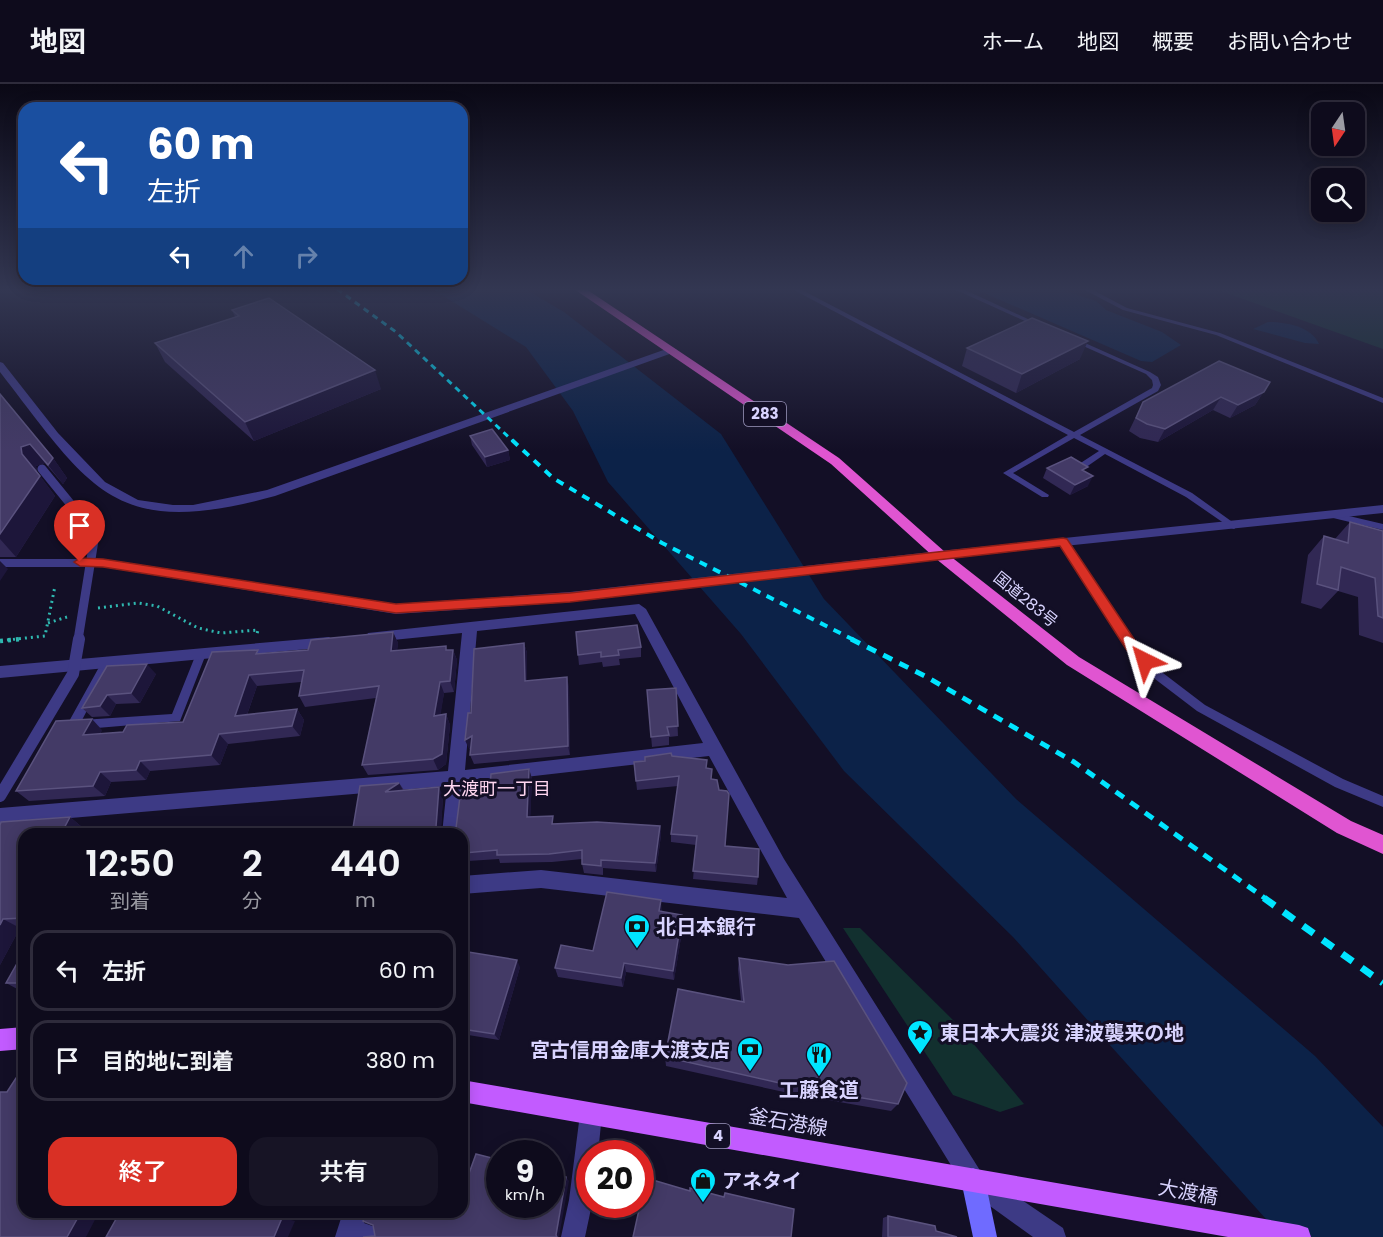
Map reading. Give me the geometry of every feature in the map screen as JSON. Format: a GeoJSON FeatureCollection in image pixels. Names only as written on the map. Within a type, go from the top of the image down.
{"type":"FeatureCollection","features":[{"type":"Feature","properties":{"kind":"highway","name":"国道283号"},"geometry":{"type":"LineString","coordinates":[[661,343],[834,461],[940,555],[1073,661],[1344,827],[1383,845]]}},
{"type":"Feature","properties":{"kind":"main road"},"geometry":{"type":"LineString","coordinates":[[0,1040],[18,1038]]}},
{"type":"Feature","properties":{"kind":"main road","name":"釜石港線"},"geometry":{"type":"LineString","coordinates":[[468,1092],[1069,1197]]}},
{"type":"Feature","properties":{"kind":"main road"},"geometry":{"type":"LineString","coordinates":[[973,1180],[985,1237]]}},
{"type":"Feature","properties":{"kind":"main road","name":"大渡橋"},"geometry":{"type":"LineString","coordinates":[[1069,1197],[1299,1237]]}},
{"type":"Feature","properties":{"kind":"street"},"geometry":{"type":"LineString","coordinates":[[0,365],[91,476],[115,494],[159,508],[212,508],[271,493],[672,350]]}},
{"type":"Feature","properties":{"kind":"street"},"geometry":{"type":"LineString","coordinates":[[0,563],[103,563],[396,609],[570,597],[940,555],[1383,509]]}},
{"type":"Feature","properties":{"kind":"street"},"geometry":{"type":"LineString","coordinates":[[0,672],[350,640],[639,609],[716,748],[777,865],[973,1180],[1054,1237]]}},
{"type":"Feature","properties":{"kind":"street"},"geometry":{"type":"LineString","coordinates":[[451,828],[470,628]]}},
{"type":"Feature","properties":{"kind":"street"},"geometry":{"type":"LineString","coordinates":[[0,816],[455,778],[716,748]]}},
{"type":"Feature","properties":{"kind":"street"},"geometry":{"type":"LineString","coordinates":[[468,885],[541,879],[804,909]]}},
{"type":"Feature","properties":{"kind":"street"},"geometry":{"type":"LineString","coordinates":[[573,1237],[582,1200],[591,1114]]}},
{"type":"Feature","properties":{"kind":"lane"},"geometry":{"type":"LineString","coordinates":[[898,343],[1189,495],[1234,526]]}},
{"type":"Feature","properties":{"kind":"lane"},"geometry":{"type":"LineString","coordinates":[[1045,495],[1007,473],[1155,389],[1157,385],[1148,373],[1079,343]]}},
{"type":"Feature","properties":{"kind":"lane"},"geometry":{"type":"LineString","coordinates":[[1239,343],[1383,401]]}},
{"type":"Feature","properties":{"kind":"lane"},"geometry":{"type":"LineString","coordinates":[[1079,468],[1105,451]]}},
{"type":"Feature","properties":{"kind":"lane"},"geometry":{"type":"LineString","coordinates":[[0,796],[73,674],[95,534],[42,470]]}},
{"type":"Feature","properties":{"kind":"lane"},"geometry":{"type":"LineString","coordinates":[[1332,516],[1383,527]]}},
{"type":"Feature","properties":{"kind":"lane"},"geometry":{"type":"LineString","coordinates":[[1063,542],[1131,646],[1160,676],[1201,708],[1339,783],[1383,802]]}},
{"type":"Feature","properties":{"kind":"lane"},"geometry":{"type":"LineString","coordinates":[[106,663],[73,725],[176,718],[201,654]]}},
{"type":"Feature","properties":{"kind":"path"},"geometry":{"type":"LineString","coordinates":[[0,641],[45,636],[55,586]]}},
{"type":"Feature","properties":{"kind":"path"},"geometry":{"type":"LineString","coordinates":[[89,611],[110,604],[138,603],[157,606],[198,628],[230,633]]}},
{"type":"Feature","properties":{"kind":"path"},"geometry":{"type":"LineString","coordinates":[[48,623],[68,617]]}},
{"type":"Feature","properties":{"kind":"green space"},"geometry":{"type":"Polygon","coordinates":[[[1366,343],[1383,343],[1383,349],[1366,343]]]}},
{"type":"Feature","properties":{"kind":"green space"},"geometry":{"type":"Polygon","coordinates":[[[843,928],[860,928],[956,1023],[1024,1104],[1000,1112],[953,1095],[843,928]]]}},
{"type":"Feature","properties":{"kind":"water"},"geometry":{"type":"Polygon","coordinates":[[[519,343],[604,343],[721,434],[824,599],[1016,799],[1315,1056],[1383,1127],[1383,1237],[1282,1237],[1013,937],[844,771],[741,634],[608,482],[573,411],[526,347],[519,343]]]}},
{"type":"Feature","properties":{"kind":"water"},"geometry":{"type":"Polygon","coordinates":[[[1099,343],[1178,343],[1181,345],[1152,362],[1141,361],[1099,343]]]}},
{"type":"Feature","properties":{"kind":"building"},"geometry":{"type":"Polygon","coordinates":[[[155,343],[335,343],[375,370],[245,422],[155,343]]]}},
{"type":"Feature","properties":{"kind":"building"},"geometry":{"type":"Polygon","coordinates":[[[978,343],[1084,343],[1022,374],[967,348],[978,343]]]}},
{"type":"Feature","properties":{"kind":"building"},"geometry":{"type":"Polygon","coordinates":[[[1219,361],[1270,382],[1264,392],[1238,405],[1221,397],[1165,429],[1136,418],[1143,402],[1219,361]]]}},
{"type":"Feature","properties":{"kind":"building"},"geometry":{"type":"Polygon","coordinates":[[[0,394],[53,458],[48,465],[30,444],[21,447],[22,454],[40,476],[0,534],[0,394]]]}},
{"type":"Feature","properties":{"kind":"building"},"geometry":{"type":"Polygon","coordinates":[[[492,429],[508,450],[485,457],[470,436],[492,429]]]}},
{"type":"Feature","properties":{"kind":"building"},"geometry":{"type":"Polygon","coordinates":[[[1071,457],[1088,467],[1082,470],[1093,476],[1075,485],[1047,468],[1071,457]]]}},
{"type":"Feature","properties":{"kind":"building"},"geometry":{"type":"Polygon","coordinates":[[[1350,522],[1383,531],[1383,618],[1378,616],[1375,578],[1341,567],[1338,590],[1317,584],[1324,536],[1348,543],[1350,522]]]}},
{"type":"Feature","properties":{"kind":"building"},"geometry":{"type":"Polygon","coordinates":[[[637,625],[641,647],[618,650],[619,655],[601,657],[601,652],[578,655],[576,632],[637,625]]]}},
{"type":"Feature","properties":{"kind":"building"},"geometry":{"type":"Polygon","coordinates":[[[393,632],[391,651],[446,646],[446,650],[453,650],[450,681],[440,682],[434,716],[446,714],[442,754],[433,759],[362,765],[379,686],[299,696],[304,670],[249,675],[235,716],[297,709],[292,726],[219,734],[211,755],[140,761],[136,770],[100,772],[93,786],[16,791],[56,721],[92,719],[83,735],[123,732],[127,725],[183,722],[212,652],[258,650],[256,654],[308,650],[311,640],[393,632]]]}},
{"type":"Feature","properties":{"kind":"building"},"geometry":{"type":"Polygon","coordinates":[[[524,643],[525,681],[567,677],[568,746],[470,755],[472,736],[465,740],[468,713],[471,713],[474,649],[524,643]]]}},
{"type":"Feature","properties":{"kind":"building"},"geometry":{"type":"Polygon","coordinates":[[[147,664],[131,693],[107,695],[100,706],[82,708],[107,666],[147,664]]]}},
{"type":"Feature","properties":{"kind":"building"},"geometry":{"type":"Polygon","coordinates":[[[676,688],[678,726],[667,727],[669,735],[651,737],[647,690],[676,688]]]}},
{"type":"Feature","properties":{"kind":"building"},"geometry":{"type":"Polygon","coordinates":[[[671,753],[672,756],[707,760],[706,768],[712,769],[711,779],[717,780],[719,790],[727,791],[729,794],[725,846],[759,849],[758,877],[693,871],[697,836],[671,834],[679,776],[636,781],[634,762],[645,761],[645,757],[671,753]]]}},
{"type":"Feature","properties":{"kind":"building"},"geometry":{"type":"Polygon","coordinates":[[[529,769],[527,817],[553,816],[552,824],[597,822],[660,826],[655,863],[601,860],[601,866],[582,864],[582,850],[549,854],[497,855],[497,850],[468,853],[468,828],[456,828],[461,789],[490,787],[491,774],[529,769]]]}},
{"type":"Feature","properties":{"kind":"building"},"geometry":{"type":"Polygon","coordinates":[[[399,783],[385,792],[439,787],[436,827],[456,828],[353,828],[360,786],[399,783]]]}},
{"type":"Feature","properties":{"kind":"building"},"geometry":{"type":"Polygon","coordinates":[[[70,817],[64,828],[18,828],[18,918],[3,919],[0,925],[0,825],[1,822],[70,817]]]}},
{"type":"Feature","properties":{"kind":"building"},"geometry":{"type":"Polygon","coordinates":[[[607,892],[661,900],[659,911],[682,915],[673,971],[624,963],[621,978],[555,968],[561,945],[593,951],[607,892]]]}},
{"type":"Feature","properties":{"kind":"building"},"geometry":{"type":"Polygon","coordinates":[[[468,952],[517,960],[494,1034],[468,1030],[468,952]]]}},
{"type":"Feature","properties":{"kind":"building"},"geometry":{"type":"Polygon","coordinates":[[[739,958],[788,965],[834,961],[907,1083],[898,1104],[797,1087],[665,1057],[678,989],[744,1002],[739,958]]]}},
{"type":"Feature","properties":{"kind":"building"},"geometry":{"type":"Polygon","coordinates":[[[18,962],[18,983],[6,983],[18,962]]]}},
{"type":"Feature","properties":{"kind":"building"},"geometry":{"type":"Polygon","coordinates":[[[18,1078],[18,1218],[78,1218],[67,1237],[0,1237],[0,1092],[7,1092],[18,1078]]]}},
{"type":"Feature","properties":{"kind":"building"},"geometry":{"type":"Polygon","coordinates":[[[476,1154],[486,1156],[486,1218],[559,1218],[557,1237],[363,1237],[375,1236],[373,1225],[363,1221],[364,1218],[468,1218],[468,1176],[476,1154]]]}},
{"type":"Feature","properties":{"kind":"building"},"geometry":{"type":"Polygon","coordinates":[[[654,1180],[690,1191],[690,1188],[724,1197],[725,1193],[794,1209],[791,1237],[633,1237],[637,1218],[654,1218],[654,1180]]]}},
{"type":"Feature","properties":{"kind":"building"},"geometry":{"type":"Polygon","coordinates":[[[888,1216],[935,1226],[936,1231],[957,1237],[888,1237],[888,1216]]]}},
{"type":"Feature","properties":{"kind":"building"},"geometry":{"type":"Polygon","coordinates":[[[117,1218],[282,1218],[274,1237],[106,1237],[117,1218]]]}},
{"type":"Feature","properties":{"kind":"railway"},"geometry":{"type":"LineString","coordinates":[[408,343],[514,442]]}},
{"type":"Feature","properties":{"kind":"railway"},"geometry":{"type":"LineString","coordinates":[[512,440],[553,478],[662,543],[854,640]]}},
{"type":"Feature","properties":{"kind":"railway"},"geometry":{"type":"LineString","coordinates":[[851,639],[925,676],[1074,762],[1266,899]]}},
{"type":"Feature","properties":{"kind":"railway"},"geometry":{"type":"LineString","coordinates":[[1264,898],[1383,983]]}},
{"type":"Feature","properties":{"kind":"place","name":"北日本銀行"},"geometry":{"type":"Point","coordinates":[637,950]}},
{"type":"Feature","properties":{"kind":"place","name":"東日本大震災 津波襲来の地"},"geometry":{"type":"Point","coordinates":[920,1056]}},
{"type":"Feature","properties":{"kind":"place","name":"宮古信用金庫大渡支店"},"geometry":{"type":"Point","coordinates":[750,1073]}},
{"type":"Feature","properties":{"kind":"place","name":"工藤食道"},"geometry":{"type":"Point","coordinates":[819,1078]}},
{"type":"Feature","properties":{"kind":"place","name":"アネタイ"},"geometry":{"type":"Point","coordinates":[703,1204]}},
{"type":"Feature","properties":{"kind":"district","name":"大渡町一丁目"},"geometry":{"type":"Point","coordinates":[497,789]}},
{"type":"Feature","properties":{"kind":"route"},"geometry":{"type":"LineString","coordinates":[[80,562],[103,563],[396,609],[570,597],[1063,542],[1131,646],[1145,661]]}}]}
